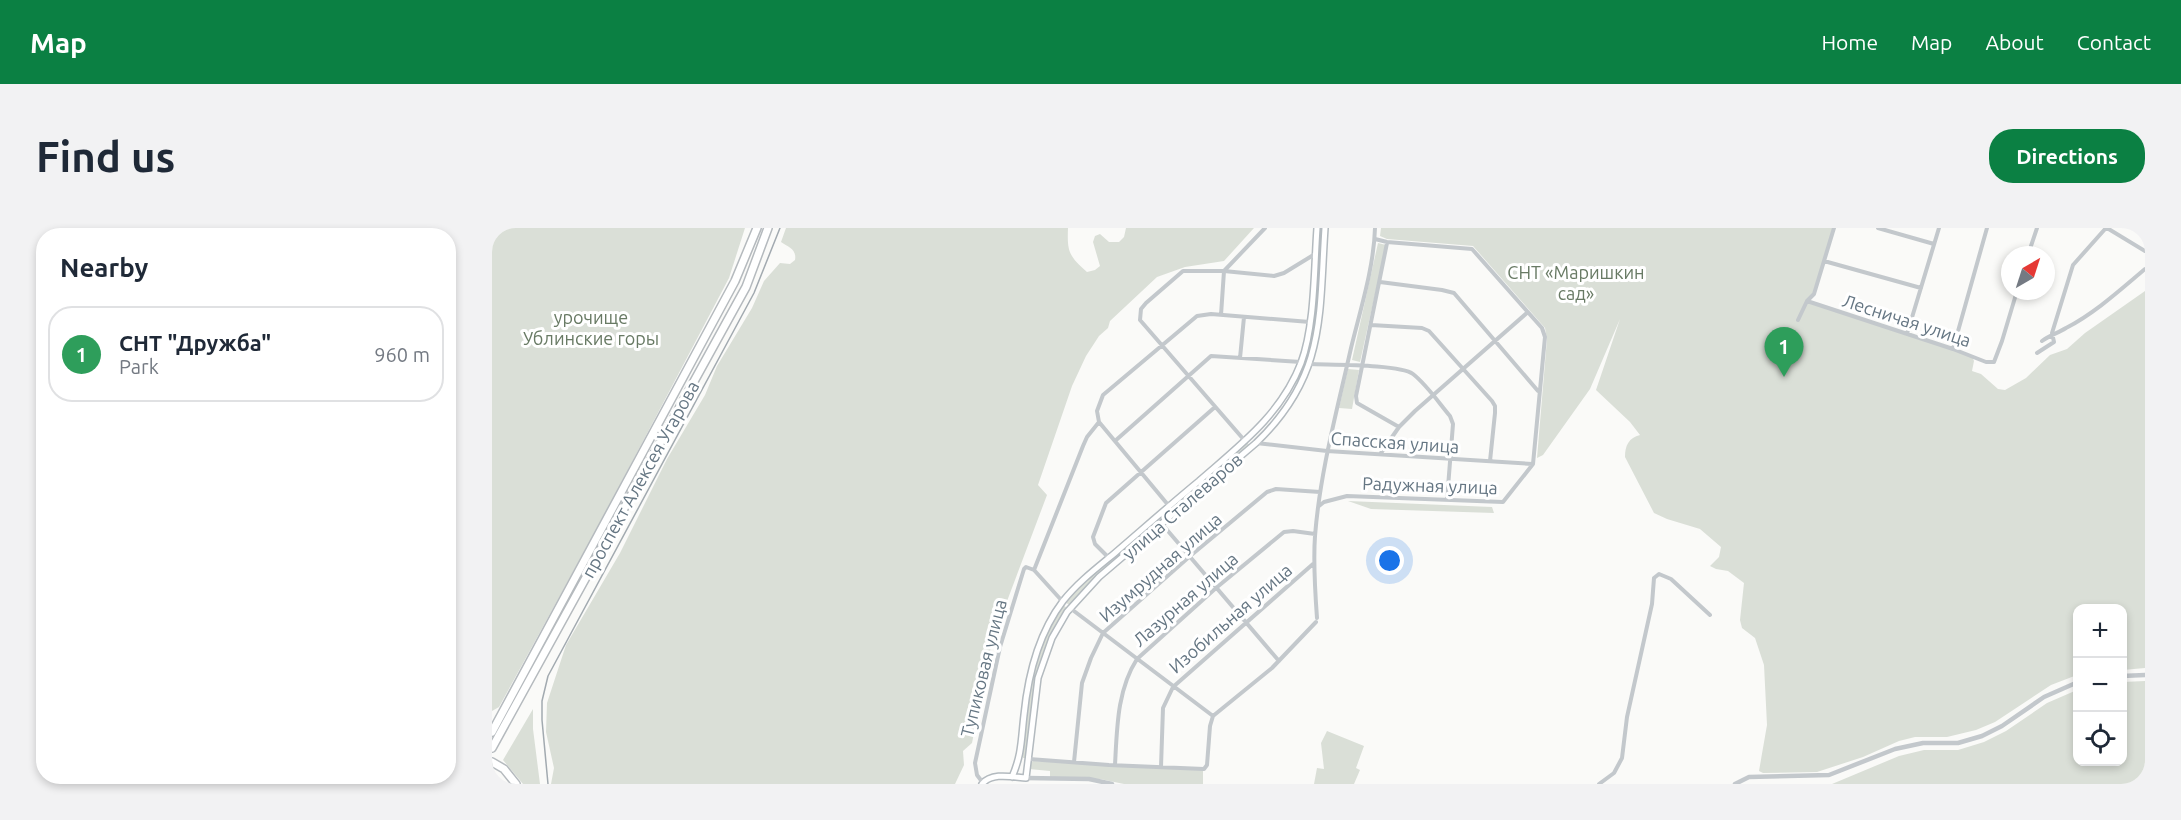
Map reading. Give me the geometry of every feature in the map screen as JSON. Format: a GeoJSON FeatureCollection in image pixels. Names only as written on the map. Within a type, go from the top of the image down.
{"type":"FeatureCollection","features":[{"type":"Feature","properties":{"kind":"main road","name":"проспект Алексея Угарова"},"geometry":{"type":"LineString","coordinates":[[498,722],[735,280],[757,228]]}},
{"type":"Feature","properties":{"kind":"main road","name":"проспект Алексея Угарова"},"geometry":{"type":"LineString","coordinates":[[498,722],[746,287],[768,228]]}},
{"type":"Feature","properties":{"kind":"main road","name":"улица Сталеваров"},"geometry":{"type":"LineString","coordinates":[[1012,777],[1020,758],[1033,660],[1047,629],[1063,602],[1077,586],[1246,440],[1282,400],[1301,362],[1310,322],[1317,228]]}},
{"type":"Feature","properties":{"kind":"main road","name":"улица Сталеваров"},"geometry":{"type":"LineString","coordinates":[[1026,778],[1040,671],[1052,638],[1070,608],[1099,577],[1254,444],[1282,416],[1293,400],[1310,364],[1318,323],[1325,228]]}},
{"type":"Feature","properties":{"kind":"main road"},"geometry":{"type":"LineString","coordinates":[[1301,362],[1310,364]]}},
{"type":"Feature","properties":{"kind":"main road"},"geometry":{"type":"LineString","coordinates":[[1246,440],[1254,444]]}},
{"type":"Feature","properties":{"kind":"main road"},"geometry":{"type":"LineString","coordinates":[[1156,518],[1162,524]]}},
{"type":"Feature","properties":{"kind":"main road"},"geometry":{"type":"LineString","coordinates":[[1063,602],[1070,608]]}},
{"type":"Feature","properties":{"kind":"main road"},"geometry":{"type":"LineString","coordinates":[[492,732],[498,722]]}},
{"type":"Feature","properties":{"kind":"main road"},"geometry":{"type":"LineString","coordinates":[[492,748],[498,722]]}},
{"type":"Feature","properties":{"kind":"main road"},"geometry":{"type":"LineString","coordinates":[[1020,758],[1029,759]]}},
{"type":"Feature","properties":{"kind":"main road"},"geometry":{"type":"LineString","coordinates":[[492,764],[515,782]]}},
{"type":"Feature","properties":{"kind":"main road"},"geometry":{"type":"LineString","coordinates":[[1016,769],[1021,772],[1027,771]]}},
{"type":"Feature","properties":{"kind":"main road"},"geometry":{"type":"LineString","coordinates":[[983,783],[994,776],[1026,778]]}},
{"type":"Feature","properties":{"kind":"street"},"geometry":{"type":"LineString","coordinates":[[1221,315],[1224,271],[1265,228]]}},
{"type":"Feature","properties":{"kind":"street"},"geometry":{"type":"LineString","coordinates":[[1029,759],[1202,769],[1207,765],[1210,726],[1214,716],[1279,661],[1316,620],[1314,564],[1320,492],[1327,451],[1375,239],[1375,228]]}},
{"type":"Feature","properties":{"kind":"street"},"geometry":{"type":"LineString","coordinates":[[1798,320],[1807,301],[1814,294],[1834,228]]}},
{"type":"Feature","properties":{"kind":"street"},"geometry":{"type":"LineString","coordinates":[[1878,228],[1934,244]]}},
{"type":"Feature","properties":{"kind":"street"},"geometry":{"type":"LineString","coordinates":[[1908,334],[1939,228]]}},
{"type":"Feature","properties":{"kind":"street"},"geometry":{"type":"LineString","coordinates":[[1953,349],[1987,228]]}},
{"type":"Feature","properties":{"kind":"street"},"geometry":{"type":"LineString","coordinates":[[2031,246],[2037,228]]}},
{"type":"Feature","properties":{"kind":"street"},"geometry":{"type":"LineString","coordinates":[[2037,353],[2054,342],[2052,333],[2073,265],[2106,228],[2145,251]]}},
{"type":"Feature","properties":{"kind":"street"},"geometry":{"type":"LineString","coordinates":[[1375,239],[1472,249],[1542,328],[1545,337],[1533,464]]}},
{"type":"Feature","properties":{"kind":"street"},"geometry":{"type":"LineString","coordinates":[[1387,242],[1356,396],[1357,403],[1399,427]]}},
{"type":"Feature","properties":{"kind":"street"},"geometry":{"type":"LineString","coordinates":[[1246,440],[1140,320],[1142,309],[1183,272],[1224,271],[1274,276],[1280,275],[1315,254]]}},
{"type":"Feature","properties":{"kind":"street"},"geometry":{"type":"LineString","coordinates":[[1824,261],[1921,288]]}},
{"type":"Feature","properties":{"kind":"street"},"geometry":{"type":"LineString","coordinates":[[2042,341],[2052,333],[2065,330],[2093,311],[2145,269]]}},
{"type":"Feature","properties":{"kind":"street"},"geometry":{"type":"LineString","coordinates":[[1380,282],[1454,293],[1539,391]]}},
{"type":"Feature","properties":{"kind":"street","name":"Лесничая улица"},"geometry":{"type":"LineString","coordinates":[[1807,301],[1986,362],[1994,362],[2015,300]]}},
{"type":"Feature","properties":{"kind":"street"},"geometry":{"type":"LineString","coordinates":[[1380,453],[1399,427],[1528,312]]}},
{"type":"Feature","properties":{"kind":"street"},"geometry":{"type":"LineString","coordinates":[[1169,506],[1099,422],[1096,411],[1103,395],[1197,316],[1221,315],[1310,322]]}},
{"type":"Feature","properties":{"kind":"street"},"geometry":{"type":"LineString","coordinates":[[1240,358],[1244,317]]}},
{"type":"Feature","properties":{"kind":"street"},"geometry":{"type":"LineString","coordinates":[[1371,325],[1422,328],[1429,331],[1463,369],[1495,406],[1490,461]]}},
{"type":"Feature","properties":{"kind":"street"},"geometry":{"type":"LineString","coordinates":[[1115,441],[1211,356],[1301,362]]}},
{"type":"Feature","properties":{"kind":"street"},"geometry":{"type":"LineString","coordinates":[[1310,364],[1361,366],[1411,372],[1450,416],[1453,424],[1447,500]]}},
{"type":"Feature","properties":{"kind":"street"},"geometry":{"type":"LineString","coordinates":[[1109,558],[1095,544],[1093,537],[1103,508],[1110,498],[1215,407]]}},
{"type":"Feature","properties":{"kind":"street"},"geometry":{"type":"LineString","coordinates":[[1063,602],[1034,570],[1083,446],[1099,422]]}},
{"type":"Feature","properties":{"kind":"street","name":"Спасская улица"},"geometry":{"type":"LineString","coordinates":[[1254,444],[1533,464]]}},
{"type":"Feature","properties":{"kind":"street","name":"Радужная улица"},"geometry":{"type":"LineString","coordinates":[[1320,506],[1324,502],[1347,496],[1503,502],[1533,464]]}},
{"type":"Feature","properties":{"kind":"street","name":"Изумрудная улица"},"geometry":{"type":"LineString","coordinates":[[1074,762],[1083,683],[1091,658],[1103,633],[1267,492],[1276,489],[1320,492]]}},
{"type":"Feature","properties":{"kind":"street"},"geometry":{"type":"LineString","coordinates":[[1162,524],[1279,661]]}},
{"type":"Feature","properties":{"kind":"street","name":"Лазурная улица"},"geometry":{"type":"LineString","coordinates":[[1115,765],[1122,691],[1137,659],[1216,588],[1284,532],[1315,534]]}},
{"type":"Feature","properties":{"kind":"street","name":"Изобильная улица"},"geometry":{"type":"LineString","coordinates":[[1161,767],[1163,708],[1173,687],[1314,564]]}},
{"type":"Feature","properties":{"kind":"street","name":"Тупиковая улица"},"geometry":{"type":"LineString","coordinates":[[983,783],[977,775],[975,763],[993,673],[1024,569],[1026,567],[1034,570]]}},
{"type":"Feature","properties":{"kind":"street"},"geometry":{"type":"LineString","coordinates":[[1599,784],[1614,773],[1622,758],[1628,717],[1652,604],[1654,578],[1659,574],[1671,579],[1710,615]]}},
{"type":"Feature","properties":{"kind":"street"},"geometry":{"type":"LineString","coordinates":[[1070,608],[1214,716]]}},
{"type":"Feature","properties":{"kind":"street"},"geometry":{"type":"LineString","coordinates":[[2127,676],[2145,675]]}},
{"type":"Feature","properties":{"kind":"street"},"geometry":{"type":"LineString","coordinates":[[1735,784],[1749,777],[1829,775],[1895,749],[1923,743],[1958,743],[1982,736],[2002,726],[2043,697],[2073,684]]}},
{"type":"Feature","properties":{"kind":"street"},"geometry":{"type":"LineString","coordinates":[[1026,778],[1089,779],[1112,784]]}},
{"type":"Feature","properties":{"kind":"green space","name":"урочище Ублинские горы"},"geometry":{"type":"Polygon","coordinates":[[[492,228],[745,228],[729,278],[602,519],[499,707],[492,711],[492,228]]]}},
{"type":"Feature","properties":{"kind":"green space"},"geometry":{"type":"Polygon","coordinates":[[[786,228],[1068,228],[1070,253],[1087,272],[1100,266],[1093,242],[1095,236],[1100,234],[1109,242],[1119,242],[1124,237],[1126,228],[1254,228],[1224,261],[1185,267],[1157,277],[1110,321],[1108,328],[1099,336],[1086,356],[1072,386],[1038,485],[1047,495],[992,641],[972,743],[963,751],[964,765],[955,784],[551,784],[554,768],[546,732],[547,703],[566,645],[620,553],[667,459],[705,395],[717,366],[752,308],[764,281],[780,263],[790,264],[795,260],[793,251],[781,242],[786,228]]]}},
{"type":"Feature","properties":{"kind":"green space","name":"СНТ «Маришкин сад»"},"geometry":{"type":"Polygon","coordinates":[[[1381,228],[1834,228],[1814,294],[1808,301],[1972,356],[1974,361],[1972,371],[1981,374],[1998,389],[2005,390],[2026,378],[2050,355],[2067,349],[2085,333],[2145,291],[2145,668],[2127,670],[2127,604],[2073,604],[2073,677],[2051,685],[1995,722],[1976,730],[1947,737],[1915,737],[1899,741],[1863,757],[1817,772],[1763,773],[1759,771],[1767,725],[1764,665],[1755,638],[1742,628],[1740,620],[1744,583],[1728,571],[1710,566],[1719,557],[1721,547],[1700,529],[1654,513],[1625,457],[1628,443],[1640,435],[1630,422],[1596,390],[1620,319],[1590,389],[1543,455],[1537,458],[1547,339],[1545,328],[1473,246],[1387,239],[1380,236],[1381,228]]]}},
{"type":"Feature","properties":{"kind":"green space"},"geometry":{"type":"Polygon","coordinates":[[[1378,243],[1386,245],[1360,362],[1352,360],[1378,243]]]}},
{"type":"Feature","properties":{"kind":"green space"},"geometry":{"type":"Polygon","coordinates":[[[1348,369],[1359,370],[1352,409],[1339,408],[1348,369]]]}},
{"type":"Feature","properties":{"kind":"green space"},"geometry":{"type":"Polygon","coordinates":[[[1247,442],[1250,446],[1161,521],[1159,518],[1247,442]]]}},
{"type":"Feature","properties":{"kind":"green space"},"geometry":{"type":"Polygon","coordinates":[[[1348,501],[1492,507],[1494,513],[1371,509],[1348,501]]]}},
{"type":"Feature","properties":{"kind":"green space"},"geometry":{"type":"Polygon","coordinates":[[[1157,520],[1159,523],[1084,589],[1070,605],[1066,603],[1081,584],[1157,520]]]}},
{"type":"Feature","properties":{"kind":"green space"},"geometry":{"type":"Polygon","coordinates":[[[1063,605],[1067,608],[1041,659],[1033,696],[1026,758],[1023,758],[1024,718],[1031,678],[1044,640],[1063,605]]]}},
{"type":"Feature","properties":{"kind":"green space"},"geometry":{"type":"Polygon","coordinates":[[[2145,681],[2145,784],[1832,784],[1899,756],[1924,750],[1958,750],[1984,742],[2006,731],[2047,703],[2073,692],[2073,766],[2127,766],[2127,682],[2145,681]]]}},
{"type":"Feature","properties":{"kind":"green space"},"geometry":{"type":"Polygon","coordinates":[[[533,709],[533,729],[540,784],[523,784],[503,760],[533,709]]]}},
{"type":"Feature","properties":{"kind":"green space"},"geometry":{"type":"Polygon","coordinates":[[[1327,731],[1364,746],[1356,768],[1360,770],[1354,784],[1314,784],[1317,768],[1324,769],[1321,743],[1327,731]]]}},
{"type":"Feature","properties":{"kind":"green space"},"geometry":{"type":"Polygon","coordinates":[[[1033,761],[1203,770],[1203,784],[1124,784],[1100,779],[1050,778],[1050,771],[1029,769],[1033,761]]]}},
{"type":"Feature","properties":{"kind":"tram line"},"geometry":{"type":"LineString","coordinates":[[548,784],[542,720],[542,701],[548,676],[754,293],[780,228]]}},
{"type":"Feature","properties":{"kind":"place","name":"СНТ \"Дружба\""},"geometry":{"type":"Point","coordinates":[1784,377]}}]}
